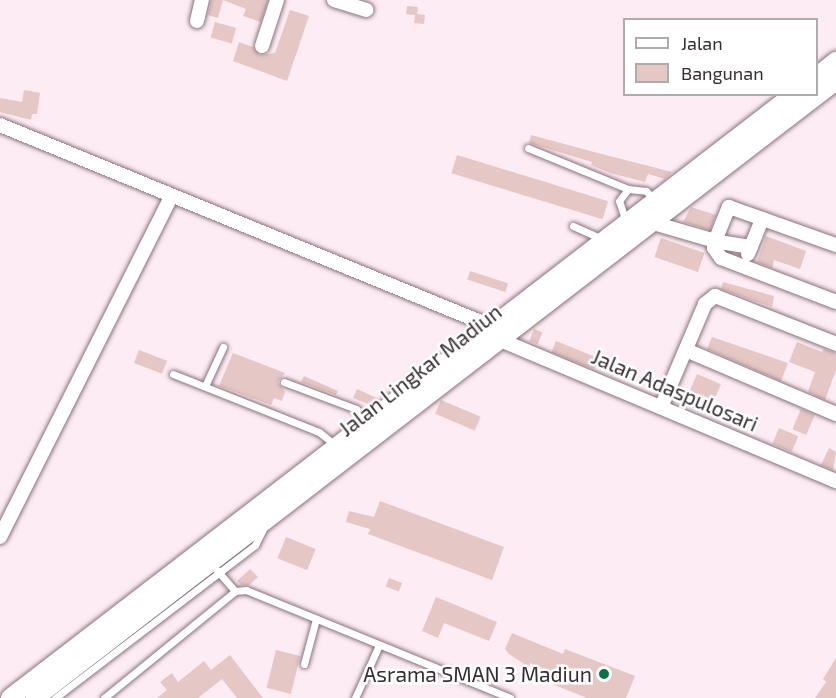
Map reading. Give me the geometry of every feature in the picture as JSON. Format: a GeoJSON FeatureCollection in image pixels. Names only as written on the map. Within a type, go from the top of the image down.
{"type":"FeatureCollection","features":[{"type":"Feature","properties":{"kind":"main road"},"geometry":{"type":"LineString","coordinates":[[818,75],[836,61]]}},
{"type":"Feature","properties":{"kind":"main road","name":"Jalan Lingkar Madiun"},"geometry":{"type":"LineString","coordinates":[[818,95],[836,81]]}},
{"type":"Feature","properties":{"kind":"main road","name":"Jalan Lingkar Madiun"},"geometry":{"type":"LineString","coordinates":[[10,698],[124,621],[215,568],[266,518],[496,333],[604,240],[791,96]]}},
{"type":"Feature","properties":{"kind":"main road","name":"Jalan Lingkar Madiun"},"geometry":{"type":"LineString","coordinates":[[34,698],[369,420],[651,222],[816,96]]}},
{"type":"Feature","properties":{"kind":"street"},"geometry":{"type":"LineString","coordinates":[[197,21],[202,0]]}},
{"type":"Feature","properties":{"kind":"street"},"geometry":{"type":"LineString","coordinates":[[262,46],[278,0]]}},
{"type":"Feature","properties":{"kind":"street"},"geometry":{"type":"LineString","coordinates":[[334,0],[367,10]]}},
{"type":"Feature","properties":{"kind":"street","name":"Jalan Adaspulosari"},"geometry":{"type":"LineString","coordinates":[[0,125],[496,333],[836,481]]}},
{"type":"Feature","properties":{"kind":"street"},"geometry":{"type":"LineString","coordinates":[[0,537],[171,196]]}},
{"type":"Feature","properties":{"kind":"street"},"geometry":{"type":"LineString","coordinates":[[836,245],[728,208],[716,241],[721,258],[836,302]]}},
{"type":"Feature","properties":{"kind":"street"},"geometry":{"type":"LineString","coordinates":[[743,267],[762,219]]}},
{"type":"Feature","properties":{"kind":"street"},"geometry":{"type":"LineString","coordinates":[[651,222],[716,241],[751,247]]}},
{"type":"Feature","properties":{"kind":"street"},"geometry":{"type":"LineString","coordinates":[[662,405],[705,304],[720,296],[836,344]]}},
{"type":"Feature","properties":{"kind":"street"},"geometry":{"type":"LineString","coordinates":[[686,350],[835,410]]}},
{"type":"Feature","properties":{"kind":"lane"},"geometry":{"type":"LineString","coordinates":[[528,148],[628,189],[646,191],[655,200]]}},
{"type":"Feature","properties":{"kind":"lane"},"geometry":{"type":"LineString","coordinates":[[626,223],[619,201],[628,189]]}},
{"type":"Feature","properties":{"kind":"lane"},"geometry":{"type":"LineString","coordinates":[[573,226],[604,240]]}},
{"type":"Feature","properties":{"kind":"lane"},"geometry":{"type":"LineString","coordinates":[[205,386],[223,347]]}},
{"type":"Feature","properties":{"kind":"lane"},"geometry":{"type":"LineString","coordinates":[[173,374],[319,432],[336,446]]}},
{"type":"Feature","properties":{"kind":"lane"},"geometry":{"type":"LineString","coordinates":[[284,382],[356,409],[369,420]]}},
{"type":"Feature","properties":{"kind":"lane"},"geometry":{"type":"LineString","coordinates":[[55,698],[215,568],[235,591]]}},
{"type":"Feature","properties":{"kind":"lane"},"geometry":{"type":"LineString","coordinates":[[104,698],[235,591],[246,590],[380,645],[489,694],[510,698]]}},
{"type":"Feature","properties":{"kind":"lane"},"geometry":{"type":"LineString","coordinates":[[304,664],[316,619]]}},
{"type":"Feature","properties":{"kind":"lane"},"geometry":{"type":"LineString","coordinates":[[355,698],[380,645]]}},
{"type":"Feature","properties":{"kind":"building"},"geometry":{"type":"Polygon","coordinates":[[[211,0],[223,0],[218,18],[208,15],[211,0]]]}},
{"type":"Feature","properties":{"kind":"building"},"geometry":{"type":"Polygon","coordinates":[[[223,0],[268,0],[261,22],[243,16],[246,9],[223,0]]]}},
{"type":"Feature","properties":{"kind":"building"},"geometry":{"type":"Polygon","coordinates":[[[407,6],[418,7],[417,14],[425,15],[424,24],[414,23],[415,15],[406,14],[407,6]]]}},
{"type":"Feature","properties":{"kind":"building"},"geometry":{"type":"Polygon","coordinates":[[[290,10],[309,16],[287,81],[233,61],[239,42],[253,47],[260,55],[275,53],[290,10]]]}},
{"type":"Feature","properties":{"kind":"building"},"geometry":{"type":"Polygon","coordinates":[[[215,22],[236,28],[232,43],[211,37],[215,22]]]}},
{"type":"Feature","properties":{"kind":"building"},"geometry":{"type":"Polygon","coordinates":[[[24,90],[40,93],[37,114],[32,114],[31,120],[0,112],[0,98],[22,102],[24,90]]]}},
{"type":"Feature","properties":{"kind":"building"},"geometry":{"type":"Polygon","coordinates":[[[531,135],[672,172],[665,179],[648,174],[645,182],[610,173],[591,165],[592,162],[529,143],[531,135]]]}},
{"type":"Feature","properties":{"kind":"building"},"geometry":{"type":"Polygon","coordinates":[[[457,155],[608,201],[603,219],[451,173],[457,155]]]}},
{"type":"Feature","properties":{"kind":"building"},"geometry":{"type":"Polygon","coordinates":[[[691,207],[716,215],[710,230],[683,222],[691,207]]]}},
{"type":"Feature","properties":{"kind":"building"},"geometry":{"type":"Polygon","coordinates":[[[766,236],[806,251],[800,269],[774,260],[772,268],[757,262],[766,236]]]}},
{"type":"Feature","properties":{"kind":"building"},"geometry":{"type":"Polygon","coordinates":[[[661,238],[704,253],[698,272],[654,257],[661,238]]]}},
{"type":"Feature","properties":{"kind":"building"},"geometry":{"type":"Polygon","coordinates":[[[470,271],[508,283],[505,292],[467,280],[470,271]]]}},
{"type":"Feature","properties":{"kind":"building"},"geometry":{"type":"Polygon","coordinates":[[[723,282],[774,296],[772,307],[721,289],[723,282]]]}},
{"type":"Feature","properties":{"kind":"building"},"geometry":{"type":"Polygon","coordinates":[[[534,329],[542,332],[538,344],[529,341],[534,329]]]}},
{"type":"Feature","properties":{"kind":"building"},"geometry":{"type":"Polygon","coordinates":[[[712,337],[788,363],[781,381],[707,349],[712,337]]]}},
{"type":"Feature","properties":{"kind":"building"},"geometry":{"type":"Polygon","coordinates":[[[556,341],[599,358],[594,369],[552,352],[556,341]]]}},
{"type":"Feature","properties":{"kind":"building"},"geometry":{"type":"Polygon","coordinates":[[[797,342],[822,352],[824,349],[836,353],[836,370],[825,400],[808,392],[815,372],[789,362],[797,342]]]}},
{"type":"Feature","properties":{"kind":"building"},"geometry":{"type":"Polygon","coordinates":[[[139,350],[167,361],[162,374],[134,363],[139,350]]]}},
{"type":"Feature","properties":{"kind":"building"},"geometry":{"type":"Polygon","coordinates":[[[233,353],[285,373],[278,382],[285,392],[282,401],[274,398],[271,405],[219,386],[233,353]]]}},
{"type":"Feature","properties":{"kind":"building"},"geometry":{"type":"Polygon","coordinates":[[[697,374],[721,384],[713,403],[689,393],[697,374]]]}},
{"type":"Feature","properties":{"kind":"building"},"geometry":{"type":"Polygon","coordinates":[[[304,376],[338,391],[336,395],[301,382],[304,376]]]}},
{"type":"Feature","properties":{"kind":"building"},"geometry":{"type":"Polygon","coordinates":[[[357,389],[379,399],[378,401],[371,405],[353,398],[357,389]]]}},
{"type":"Feature","properties":{"kind":"building"},"geometry":{"type":"Polygon","coordinates":[[[441,400],[481,417],[475,431],[435,414],[441,400]]]}},
{"type":"Feature","properties":{"kind":"building"},"geometry":{"type":"Polygon","coordinates":[[[801,409],[815,415],[806,435],[792,429],[801,409]]]}},
{"type":"Feature","properties":{"kind":"building"},"geometry":{"type":"Polygon","coordinates":[[[779,428],[798,436],[792,452],[772,444],[779,428]]]}},
{"type":"Feature","properties":{"kind":"building"},"geometry":{"type":"Polygon","coordinates":[[[829,448],[836,452],[833,470],[821,465],[829,448]]]}},
{"type":"Feature","properties":{"kind":"building"},"geometry":{"type":"Polygon","coordinates":[[[380,501],[504,547],[492,580],[368,534],[370,529],[346,522],[349,511],[374,517],[380,501]]]}},
{"type":"Feature","properties":{"kind":"building"},"geometry":{"type":"Polygon","coordinates":[[[286,537],[316,549],[307,570],[277,558],[286,537]]]}},
{"type":"Feature","properties":{"kind":"building"},"geometry":{"type":"Polygon","coordinates":[[[250,569],[258,577],[249,585],[241,585],[237,581],[250,569]]]}},
{"type":"Feature","properties":{"kind":"building"},"geometry":{"type":"Polygon","coordinates":[[[389,578],[402,583],[399,591],[386,586],[389,578]]]}},
{"type":"Feature","properties":{"kind":"building"},"geometry":{"type":"Polygon","coordinates":[[[436,597],[497,622],[489,641],[444,623],[438,638],[422,631],[436,597]]]}},
{"type":"Feature","properties":{"kind":"building"},"geometry":{"type":"Polygon","coordinates":[[[512,633],[563,654],[565,649],[635,676],[626,698],[587,698],[552,684],[556,674],[530,663],[529,667],[505,649],[512,633]]]}},
{"type":"Feature","properties":{"kind":"building"},"geometry":{"type":"Polygon","coordinates":[[[276,650],[300,656],[291,694],[267,688],[276,650]]]}},
{"type":"Feature","properties":{"kind":"building"},"geometry":{"type":"Polygon","coordinates":[[[230,655],[263,698],[237,698],[222,679],[198,698],[157,698],[167,690],[160,682],[172,673],[178,682],[204,661],[211,670],[230,655]]]}},
{"type":"Feature","properties":{"kind":"building"},"geometry":{"type":"Polygon","coordinates":[[[836,658],[836,698],[815,698],[826,682],[823,679],[836,658]]]}},
{"type":"Feature","properties":{"kind":"place","name":"Asrama SMAN 3 Madiun"},"geometry":{"type":"Point","coordinates":[604,674]}}]}
